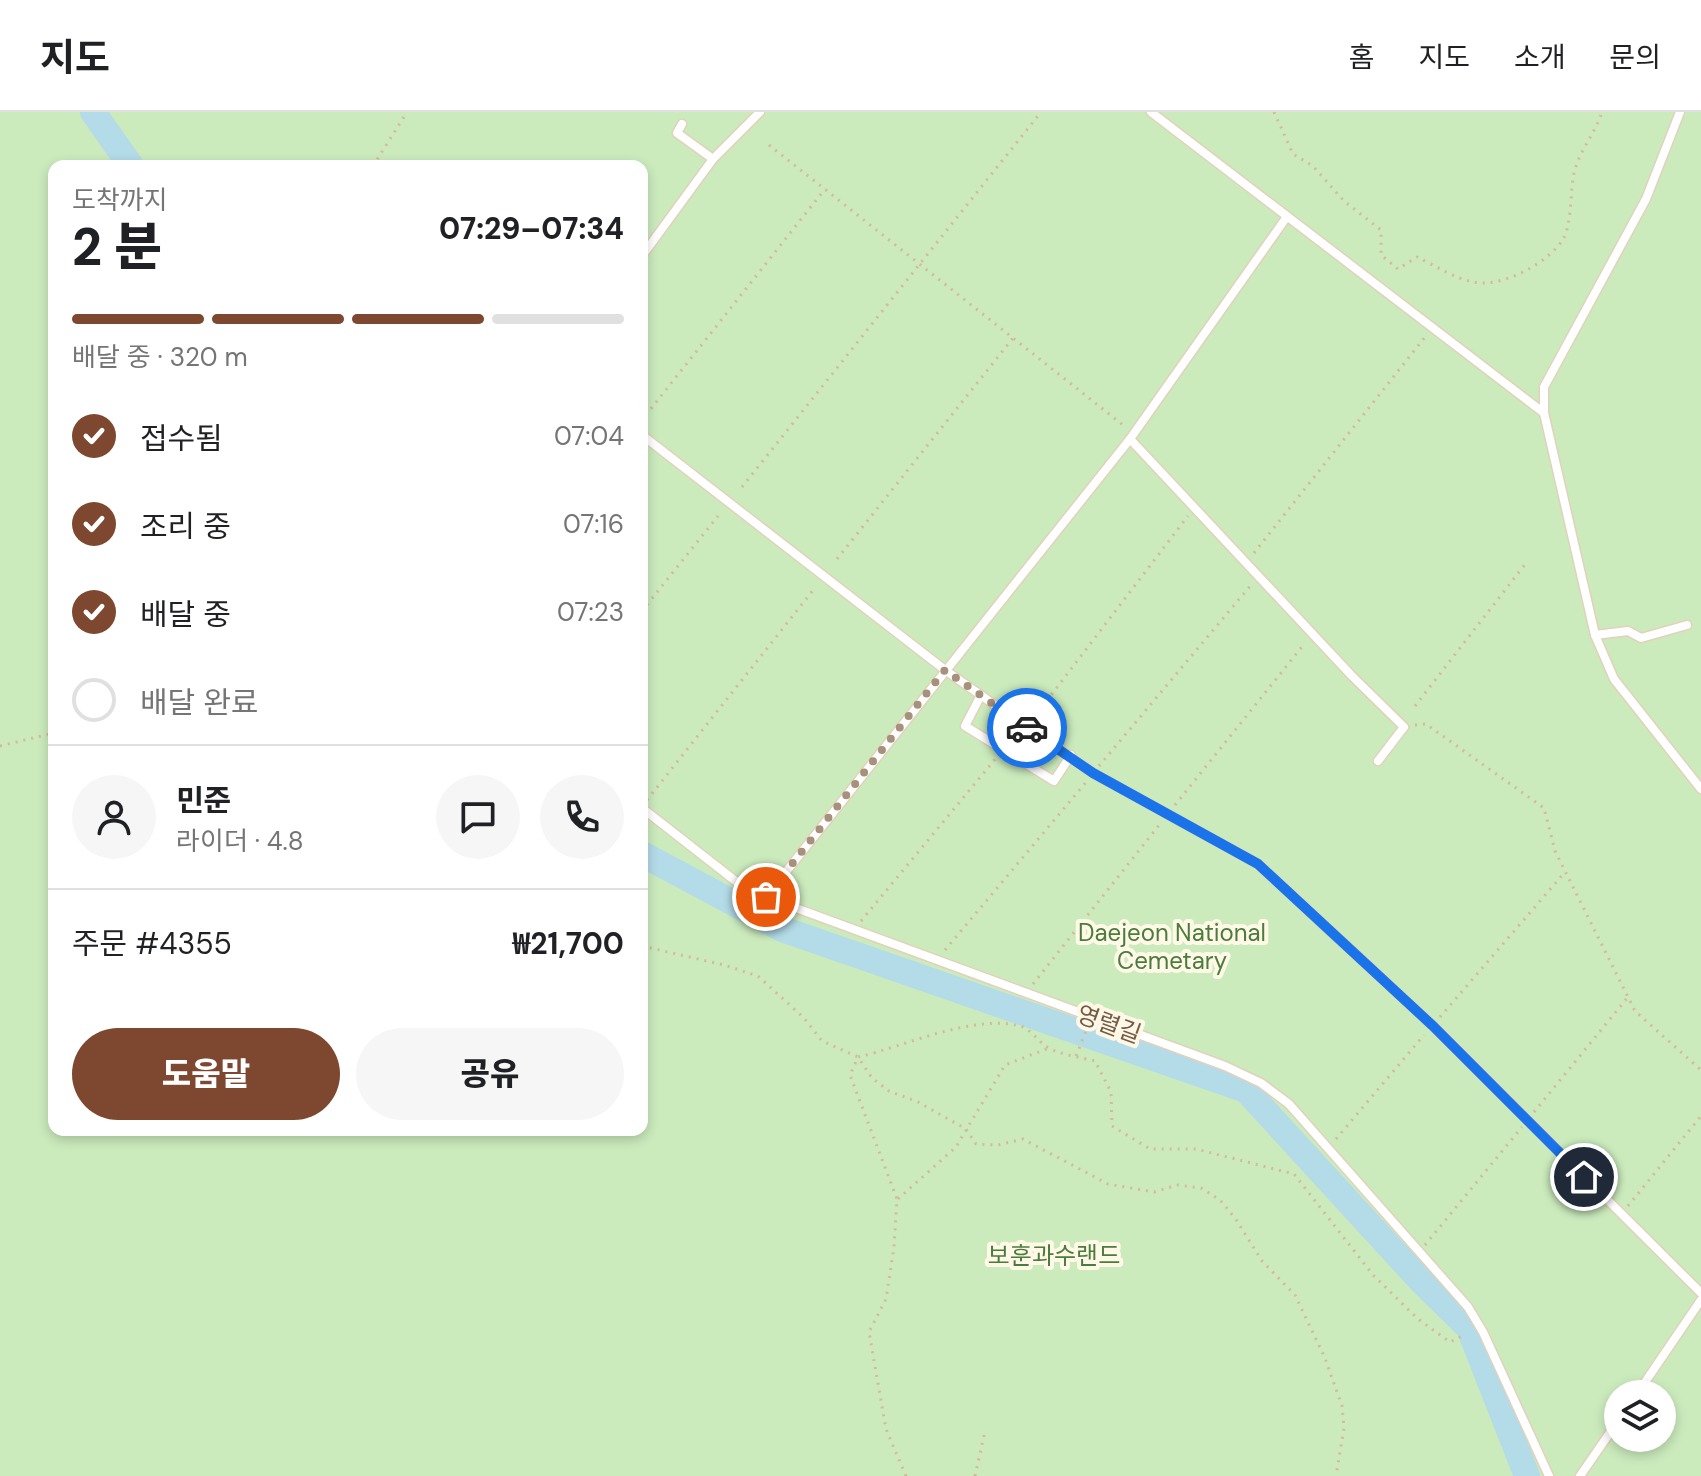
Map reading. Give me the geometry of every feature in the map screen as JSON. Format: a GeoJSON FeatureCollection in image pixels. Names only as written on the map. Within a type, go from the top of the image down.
{"type":"FeatureCollection","features":[{"type":"Feature","properties":{"kind":"lane"},"geometry":{"type":"LineString","coordinates":[[648,248],[713,159],[760,112]]}},
{"type":"Feature","properties":{"kind":"lane"},"geometry":{"type":"LineString","coordinates":[[1151,112],[1544,413]]}},
{"type":"Feature","properties":{"kind":"lane"},"geometry":{"type":"LineString","coordinates":[[1680,112],[1646,199],[1544,387],[1544,413],[1595,635],[1614,679],[1701,789]]}},
{"type":"Feature","properties":{"kind":"lane"},"geometry":{"type":"LineString","coordinates":[[682,124],[677,133],[713,159]]}},
{"type":"Feature","properties":{"kind":"lane"},"geometry":{"type":"LineString","coordinates":[[766,897],[1130,439],[1286,218]]}},
{"type":"Feature","properties":{"kind":"lane"},"geometry":{"type":"LineString","coordinates":[[1130,439],[1352,676],[1404,727],[1378,761]]}},
{"type":"Feature","properties":{"kind":"lane"},"geometry":{"type":"LineString","coordinates":[[648,440],[945,670],[1026,727],[1093,773],[1258,864],[1433,1026],[1701,1293]]}},
{"type":"Feature","properties":{"kind":"lane"},"geometry":{"type":"LineString","coordinates":[[1595,635],[1628,631],[1641,638],[1687,625]]}},
{"type":"Feature","properties":{"kind":"lane"},"geometry":{"type":"LineString","coordinates":[[981,695],[965,726],[1054,781],[1071,755]]}},
{"type":"Feature","properties":{"kind":"lane","name":"영렬길"},"geometry":{"type":"LineString","coordinates":[[648,812],[747,890],[1225,1066],[1261,1083],[1289,1104],[1468,1307],[1483,1332],[1549,1476]]}},
{"type":"Feature","properties":{"kind":"lane"},"geometry":{"type":"LineString","coordinates":[[1647,1380],[1701,1300]]}},
{"type":"Feature","properties":{"kind":"lane"},"geometry":{"type":"LineString","coordinates":[[1580,1476],[1604,1441]]}},
{"type":"Feature","properties":{"kind":"path"},"geometry":{"type":"LineString","coordinates":[[377,160],[407,112]]}},
{"type":"Feature","properties":{"kind":"path"},"geometry":{"type":"LineString","coordinates":[[742,487],[1041,112]]}},
{"type":"Feature","properties":{"kind":"path"},"geometry":{"type":"LineString","coordinates":[[1274,112],[1293,154],[1313,166],[1344,201],[1381,230],[1381,255],[1398,269],[1417,257],[1461,277],[1485,283],[1530,270],[1550,255],[1565,238],[1574,171],[1596,131],[1602,112]]}},
{"type":"Feature","properties":{"kind":"path"},"geometry":{"type":"LineString","coordinates":[[769,145],[1123,425]]}},
{"type":"Feature","properties":{"kind":"path"},"geometry":{"type":"LineString","coordinates":[[648,412],[825,189]]}},
{"type":"Feature","properties":{"kind":"path"},"geometry":{"type":"LineString","coordinates":[[1254,553],[1425,337]]}},
{"type":"Feature","properties":{"kind":"path"},"geometry":{"type":"LineString","coordinates":[[837,559],[1013,338]]}},
{"type":"Feature","properties":{"kind":"path"},"geometry":{"type":"LineString","coordinates":[[1026,727],[1195,507]]}},
{"type":"Feature","properties":{"kind":"path"},"geometry":{"type":"LineString","coordinates":[[648,604],[718,516]]}},
{"type":"Feature","properties":{"kind":"path"},"geometry":{"type":"LineString","coordinates":[[1415,706],[1526,563]]}},
{"type":"Feature","properties":{"kind":"path"},"geometry":{"type":"LineString","coordinates":[[648,799],[814,589]]}},
{"type":"Feature","properties":{"kind":"path"},"geometry":{"type":"LineString","coordinates":[[1404,727],[1426,724],[1544,808],[1555,851],[1635,1011],[1701,1070]]}},
{"type":"Feature","properties":{"kind":"path"},"geometry":{"type":"LineString","coordinates":[[0,746],[48,734]]}},
{"type":"Feature","properties":{"kind":"path"},"geometry":{"type":"LineString","coordinates":[[853,931],[1004,748]]}},
{"type":"Feature","properties":{"kind":"path"},"geometry":{"type":"LineString","coordinates":[[1327,1149],[1565,872]]}},
{"type":"Feature","properties":{"kind":"path"},"geometry":{"type":"LineString","coordinates":[[648,947],[758,976],[804,1018],[822,1041],[858,1057],[872,1078],[889,1091],[918,1102],[966,1129],[976,1144],[998,1145],[1023,1139],[1108,1184],[1154,1192],[1178,1185],[1201,1188],[1220,1200],[1262,1261],[1295,1295],[1325,1358],[1342,1406],[1344,1428],[1336,1476]]}},
{"type":"Feature","properties":{"kind":"path"},"geometry":{"type":"LineString","coordinates":[[858,1057],[896,1049],[933,1032],[986,1025],[1024,1028],[1049,1048],[1095,1061],[1111,1092],[1112,1126],[1150,1149],[1196,1149],[1294,1174],[1373,1275],[1418,1319],[1450,1342],[1464,1335]]}},
{"type":"Feature","properties":{"kind":"path"},"geometry":{"type":"LineString","coordinates":[[1076,1056],[1087,1028]]}},
{"type":"Feature","properties":{"kind":"path"},"geometry":{"type":"LineString","coordinates":[[897,1199],[956,1147],[1005,1065],[1049,1048]]}},
{"type":"Feature","properties":{"kind":"path"},"geometry":{"type":"LineString","coordinates":[[858,1057],[850,1075],[897,1199],[886,1299],[869,1332],[886,1429],[906,1476]]}},
{"type":"Feature","properties":{"kind":"path"},"geometry":{"type":"LineString","coordinates":[[1622,1214],[1701,1116]]}},
{"type":"Feature","properties":{"kind":"path"},"geometry":{"type":"LineString","coordinates":[[975,1476],[985,1431]]}},
{"type":"Feature","properties":{"kind":"green space","name":"Daejeon National Cemetary"},"geometry":{"type":"Polygon","coordinates":[[[0,112],[1701,112],[1701,1476],[0,1476],[0,112]]]}},
{"type":"Feature","properties":{"kind":"waterway"},"geometry":{"type":"LineString","coordinates":[[93,112],[127,160]]}},
{"type":"Feature","properties":{"kind":"waterway"},"geometry":{"type":"LineString","coordinates":[[648,857],[782,929],[1246,1090],[1422,1282],[1469,1328],[1527,1476]]}},
{"type":"Feature","properties":{"kind":"way so far"},"geometry":{"type":"LineString","coordinates":[[766,897],[945,670],[1027,728]]}},
{"type":"Feature","properties":{"kind":"route"},"geometry":{"type":"LineString","coordinates":[[1027,728],[1071,755],[1093,773],[1258,864],[1433,1026],[1584,1177]]}},
{"type":"Feature","properties":{"kind":"park label","name":"보훈과수랜드"},"geometry":{"type":"Point","coordinates":[1054,1255]}}]}
